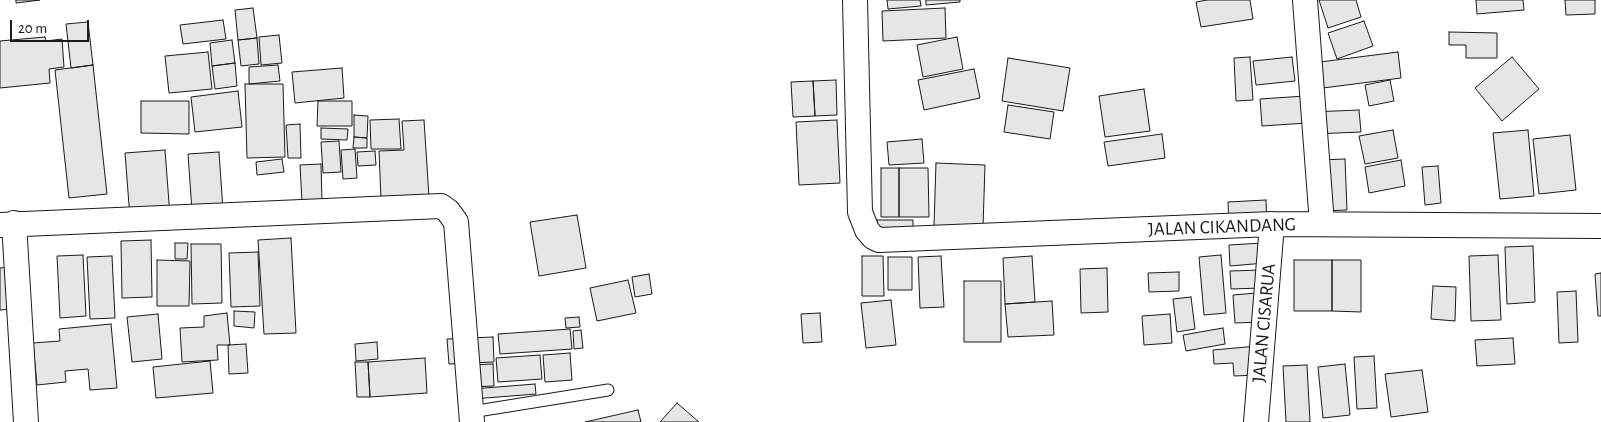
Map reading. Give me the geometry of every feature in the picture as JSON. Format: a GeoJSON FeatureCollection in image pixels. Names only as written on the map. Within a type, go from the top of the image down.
{"type":"FeatureCollection","features":[{"type":"Feature","properties":{"kind":"street","name":"JALAN CIKANDANG"},"geometry":{"type":"LineString","coordinates":[[855,0],[860,212],[863,223],[872,237],[886,240],[1272,224],[1601,226]]}},
{"type":"Feature","properties":{"kind":"street"},"geometry":{"type":"LineString","coordinates":[[1305,0],[1322,224]]}},
{"type":"Feature","properties":{"kind":"street"},"geometry":{"type":"LineString","coordinates":[[26,422],[7,224],[441,206],[448,211],[456,222],[472,417]]}},
{"type":"Feature","properties":{"kind":"street","name":"JALAN CISARUA"},"geometry":{"type":"LineString","coordinates":[[1256,422],[1272,224]]}},
{"type":"Feature","properties":{"kind":"lane"},"geometry":{"type":"LineString","coordinates":[[472,417],[608,390]]}},
{"type":"Feature","properties":{"kind":"building"},"geometry":{"type":"Polygon","coordinates":[[[16,0],[40,0],[16,3],[16,0]]]}},
{"type":"Feature","properties":{"kind":"building"},"geometry":{"type":"Polygon","coordinates":[[[887,0],[920,0],[921,6],[888,9],[887,0]]]}},
{"type":"Feature","properties":{"kind":"building"},"geometry":{"type":"Polygon","coordinates":[[[926,0],[960,0],[960,2],[926,5],[926,0]]]}},
{"type":"Feature","properties":{"kind":"building"},"geometry":{"type":"Polygon","coordinates":[[[1207,0],[1250,0],[1253,19],[1201,27],[1196,2],[1207,0]]]}},
{"type":"Feature","properties":{"kind":"building"},"geometry":{"type":"Polygon","coordinates":[[[1319,0],[1356,0],[1361,17],[1328,28],[1319,0]]]}},
{"type":"Feature","properties":{"kind":"building"},"geometry":{"type":"Polygon","coordinates":[[[1476,0],[1523,0],[1524,10],[1477,14],[1476,0]]]}},
{"type":"Feature","properties":{"kind":"building"},"geometry":{"type":"Polygon","coordinates":[[[1565,0],[1595,0],[1595,14],[1566,15],[1565,0]]]}},
{"type":"Feature","properties":{"kind":"building"},"geometry":{"type":"Polygon","coordinates":[[[253,8],[257,38],[238,40],[235,10],[253,8]]]}},
{"type":"Feature","properties":{"kind":"building"},"geometry":{"type":"Polygon","coordinates":[[[945,8],[946,38],[883,41],[882,11],[945,8]]]}},
{"type":"Feature","properties":{"kind":"building"},"geometry":{"type":"Polygon","coordinates":[[[223,20],[226,39],[183,44],[180,25],[223,20]]]}},
{"type":"Feature","properties":{"kind":"building"},"geometry":{"type":"Polygon","coordinates":[[[1364,21],[1373,46],[1337,59],[1328,33],[1364,21]]]}},
{"type":"Feature","properties":{"kind":"building"},"geometry":{"type":"Polygon","coordinates":[[[88,22],[93,65],[71,68],[66,24],[88,22]]]}},
{"type":"Feature","properties":{"kind":"building"},"geometry":{"type":"Polygon","coordinates":[[[1449,32],[1497,33],[1497,58],[1466,58],[1466,45],[1449,45],[1449,32]]]}},
{"type":"Feature","properties":{"kind":"building"},"geometry":{"type":"Polygon","coordinates":[[[279,35],[282,63],[261,65],[259,37],[279,35]]]}},
{"type":"Feature","properties":{"kind":"building"},"geometry":{"type":"Polygon","coordinates":[[[45,37],[46,41],[62,39],[64,67],[49,69],[50,83],[0,88],[0,41],[45,37]]]}},
{"type":"Feature","properties":{"kind":"building"},"geometry":{"type":"Polygon","coordinates":[[[957,37],[963,69],[923,77],[917,45],[957,37]]]}},
{"type":"Feature","properties":{"kind":"building"},"geometry":{"type":"Polygon","coordinates":[[[257,38],[259,64],[241,66],[238,40],[257,38]]]}},
{"type":"Feature","properties":{"kind":"building"},"geometry":{"type":"Polygon","coordinates":[[[232,40],[235,63],[212,66],[210,43],[232,40]]]}},
{"type":"Feature","properties":{"kind":"building"},"geometry":{"type":"Polygon","coordinates":[[[208,52],[212,89],[169,93],[165,56],[208,52]]]}},
{"type":"Feature","properties":{"kind":"building"},"geometry":{"type":"Polygon","coordinates":[[[1398,52],[1401,78],[1323,88],[1320,62],[1398,52]]]}},
{"type":"Feature","properties":{"kind":"building"},"geometry":{"type":"Polygon","coordinates":[[[1250,57],[1253,100],[1236,101],[1234,58],[1250,57]]]}},
{"type":"Feature","properties":{"kind":"building"},"geometry":{"type":"Polygon","coordinates":[[[1292,57],[1295,81],[1256,85],[1253,61],[1292,57]]]}},
{"type":"Feature","properties":{"kind":"building"},"geometry":{"type":"Polygon","coordinates":[[[1512,57],[1539,89],[1502,121],[1475,88],[1512,57]]]}},
{"type":"Feature","properties":{"kind":"building"},"geometry":{"type":"Polygon","coordinates":[[[1008,58],[1070,68],[1063,111],[1002,101],[1008,58]]]}},
{"type":"Feature","properties":{"kind":"building"},"geometry":{"type":"Polygon","coordinates":[[[235,63],[237,86],[215,89],[212,66],[235,63]]]}},
{"type":"Feature","properties":{"kind":"building"},"geometry":{"type":"Polygon","coordinates":[[[93,65],[107,194],[69,198],[55,70],[93,65]]]}},
{"type":"Feature","properties":{"kind":"building"},"geometry":{"type":"Polygon","coordinates":[[[278,65],[280,81],[249,84],[249,67],[278,65]]]}},
{"type":"Feature","properties":{"kind":"building"},"geometry":{"type":"Polygon","coordinates":[[[342,68],[344,98],[295,103],[292,72],[342,68]]]}},
{"type":"Feature","properties":{"kind":"building"},"geometry":{"type":"Polygon","coordinates":[[[974,69],[980,98],[924,110],[918,80],[974,69]]]}},
{"type":"Feature","properties":{"kind":"building"},"geometry":{"type":"Polygon","coordinates":[[[836,80],[837,115],[815,116],[813,81],[836,80]]]}},
{"type":"Feature","properties":{"kind":"building"},"geometry":{"type":"Polygon","coordinates":[[[1390,80],[1394,101],[1369,106],[1365,85],[1390,80]]]}},
{"type":"Feature","properties":{"kind":"building"},"geometry":{"type":"Polygon","coordinates":[[[813,81],[815,116],[793,117],[791,82],[813,81]]]}},
{"type":"Feature","properties":{"kind":"building"},"geometry":{"type":"Polygon","coordinates":[[[245,84],[283,84],[285,157],[247,158],[245,84]]]}},
{"type":"Feature","properties":{"kind":"building"},"geometry":{"type":"Polygon","coordinates":[[[1144,89],[1150,131],[1105,137],[1099,96],[1144,89]]]}},
{"type":"Feature","properties":{"kind":"building"},"geometry":{"type":"Polygon","coordinates":[[[238,91],[242,127],[195,132],[191,97],[238,91]]]}},
{"type":"Feature","properties":{"kind":"building"},"geometry":{"type":"Polygon","coordinates":[[[1305,96],[1307,123],[1262,126],[1260,99],[1305,96]]]}},
{"type":"Feature","properties":{"kind":"building"},"geometry":{"type":"Polygon","coordinates":[[[141,101],[189,101],[189,134],[141,133],[141,101]]]}},
{"type":"Feature","properties":{"kind":"building"},"geometry":{"type":"Polygon","coordinates":[[[318,101],[352,101],[352,126],[317,126],[318,101]]]}},
{"type":"Feature","properties":{"kind":"building"},"geometry":{"type":"Polygon","coordinates":[[[1008,105],[1054,112],[1050,139],[1004,132],[1008,105]]]}},
{"type":"Feature","properties":{"kind":"building"},"geometry":{"type":"Polygon","coordinates":[[[1359,110],[1361,132],[1312,134],[1311,112],[1359,110]]]}},
{"type":"Feature","properties":{"kind":"building"},"geometry":{"type":"Polygon","coordinates":[[[354,115],[368,116],[367,138],[354,137],[354,115]]]}},
{"type":"Feature","properties":{"kind":"building"},"geometry":{"type":"Polygon","coordinates":[[[399,119],[401,149],[371,149],[370,120],[399,119]]]}},
{"type":"Feature","properties":{"kind":"building"},"geometry":{"type":"Polygon","coordinates":[[[424,120],[429,197],[381,199],[379,151],[404,150],[402,121],[424,120]]]}},
{"type":"Feature","properties":{"kind":"building"},"geometry":{"type":"Polygon","coordinates":[[[837,120],[840,183],[799,185],[796,122],[837,120]]]}},
{"type":"Feature","properties":{"kind":"building"},"geometry":{"type":"Polygon","coordinates":[[[300,124],[301,158],[288,158],[286,125],[300,124]]]}},
{"type":"Feature","properties":{"kind":"building"},"geometry":{"type":"Polygon","coordinates":[[[321,128],[348,129],[347,140],[321,139],[321,128]]]}},
{"type":"Feature","properties":{"kind":"building"},"geometry":{"type":"Polygon","coordinates":[[[1393,130],[1398,158],[1365,164],[1359,136],[1393,130]]]}},
{"type":"Feature","properties":{"kind":"building"},"geometry":{"type":"Polygon","coordinates":[[[1528,130],[1534,196],[1500,199],[1493,133],[1528,130]]]}},
{"type":"Feature","properties":{"kind":"building"},"geometry":{"type":"Polygon","coordinates":[[[1162,134],[1165,158],[1108,166],[1104,142],[1162,134]]]}},
{"type":"Feature","properties":{"kind":"building"},"geometry":{"type":"Polygon","coordinates":[[[1570,135],[1576,190],[1539,194],[1533,139],[1570,135]]]}},
{"type":"Feature","properties":{"kind":"building"},"geometry":{"type":"Polygon","coordinates":[[[354,137],[367,138],[367,148],[353,148],[354,137]]]}},
{"type":"Feature","properties":{"kind":"building"},"geometry":{"type":"Polygon","coordinates":[[[922,139],[924,163],[889,165],[887,142],[922,139]]]}},
{"type":"Feature","properties":{"kind":"building"},"geometry":{"type":"Polygon","coordinates":[[[339,141],[341,172],[323,173],[321,142],[339,141]]]}},
{"type":"Feature","properties":{"kind":"building"},"geometry":{"type":"Polygon","coordinates":[[[355,149],[357,178],[343,179],[341,150],[355,149]]]}},
{"type":"Feature","properties":{"kind":"building"},"geometry":{"type":"Polygon","coordinates":[[[165,150],[170,216],[130,218],[125,153],[165,150]]]}},
{"type":"Feature","properties":{"kind":"building"},"geometry":{"type":"Polygon","coordinates":[[[375,151],[376,165],[358,166],[357,152],[375,151]]]}},
{"type":"Feature","properties":{"kind":"building"},"geometry":{"type":"Polygon","coordinates":[[[219,152],[223,210],[192,211],[188,154],[219,152]]]}},
{"type":"Feature","properties":{"kind":"building"},"geometry":{"type":"Polygon","coordinates":[[[282,159],[284,172],[257,175],[256,162],[282,159]]]}},
{"type":"Feature","properties":{"kind":"building"},"geometry":{"type":"Polygon","coordinates":[[[1345,159],[1347,210],[1322,211],[1320,160],[1345,159]]]}},
{"type":"Feature","properties":{"kind":"building"},"geometry":{"type":"Polygon","coordinates":[[[1401,160],[1405,186],[1369,193],[1365,167],[1401,160]]]}},
{"type":"Feature","properties":{"kind":"building"},"geometry":{"type":"Polygon","coordinates":[[[936,163],[985,165],[983,227],[934,226],[936,163]]]}},
{"type":"Feature","properties":{"kind":"building"},"geometry":{"type":"Polygon","coordinates":[[[321,164],[322,202],[302,202],[300,165],[321,164]]]}},
{"type":"Feature","properties":{"kind":"building"},"geometry":{"type":"Polygon","coordinates":[[[1438,166],[1441,203],[1425,205],[1422,167],[1438,166]]]}},
{"type":"Feature","properties":{"kind":"building"},"geometry":{"type":"Polygon","coordinates":[[[881,168],[899,168],[899,217],[881,217],[881,168]]]}},
{"type":"Feature","properties":{"kind":"building"},"geometry":{"type":"Polygon","coordinates":[[[899,168],[928,168],[929,217],[899,217],[899,168]]]}},
{"type":"Feature","properties":{"kind":"building"},"geometry":{"type":"Polygon","coordinates":[[[1266,200],[1267,229],[1229,230],[1228,202],[1266,200]]]}},
{"type":"Feature","properties":{"kind":"building"},"geometry":{"type":"Polygon","coordinates":[[[577,215],[586,268],[539,276],[530,222],[577,215]]]}},
{"type":"Feature","properties":{"kind":"building"},"geometry":{"type":"Polygon","coordinates":[[[877,220],[913,220],[913,228],[877,228],[877,220]]]}},
{"type":"Feature","properties":{"kind":"building"},"geometry":{"type":"Polygon","coordinates":[[[291,238],[296,333],[264,334],[258,240],[291,238]]]}},
{"type":"Feature","properties":{"kind":"building"},"geometry":{"type":"Polygon","coordinates":[[[151,240],[152,297],[122,298],[121,241],[151,240]]]}},
{"type":"Feature","properties":{"kind":"building"},"geometry":{"type":"Polygon","coordinates":[[[175,243],[188,243],[187,259],[175,259],[175,243]]]}},
{"type":"Feature","properties":{"kind":"building"},"geometry":{"type":"Polygon","coordinates":[[[1263,243],[1265,263],[1230,266],[1229,245],[1263,243]]]}},
{"type":"Feature","properties":{"kind":"building"},"geometry":{"type":"Polygon","coordinates":[[[191,244],[221,244],[222,303],[192,304],[191,244]]]}},
{"type":"Feature","properties":{"kind":"building"},"geometry":{"type":"Polygon","coordinates":[[[1533,246],[1535,302],[1507,304],[1505,247],[1533,246]]]}},
{"type":"Feature","properties":{"kind":"building"},"geometry":{"type":"Polygon","coordinates":[[[258,252],[260,306],[231,307],[229,253],[258,252]]]}},
{"type":"Feature","properties":{"kind":"building"},"geometry":{"type":"Polygon","coordinates":[[[83,255],[86,316],[60,318],[57,256],[83,255]]]}},
{"type":"Feature","properties":{"kind":"building"},"geometry":{"type":"Polygon","coordinates":[[[1221,255],[1226,313],[1204,315],[1199,257],[1221,255]]]}},
{"type":"Feature","properties":{"kind":"building"},"geometry":{"type":"Polygon","coordinates":[[[1498,255],[1501,320],[1471,321],[1469,256],[1498,255]]]}},
{"type":"Feature","properties":{"kind":"building"},"geometry":{"type":"Polygon","coordinates":[[[112,256],[115,318],[90,319],[87,257],[112,256]]]}},
{"type":"Feature","properties":{"kind":"building"},"geometry":{"type":"Polygon","coordinates":[[[862,256],[883,256],[884,296],[862,296],[862,256]]]}},
{"type":"Feature","properties":{"kind":"building"},"geometry":{"type":"Polygon","coordinates":[[[941,256],[944,307],[920,308],[918,257],[941,256]]]}},
{"type":"Feature","properties":{"kind":"building"},"geometry":{"type":"Polygon","coordinates":[[[1032,256],[1035,302],[1005,304],[1003,258],[1032,256]]]}},
{"type":"Feature","properties":{"kind":"building"},"geometry":{"type":"Polygon","coordinates":[[[888,257],[912,257],[912,290],[888,290],[888,257]]]}},
{"type":"Feature","properties":{"kind":"building"},"geometry":{"type":"Polygon","coordinates":[[[157,260],[190,261],[189,306],[157,306],[157,260]]]}},
{"type":"Feature","properties":{"kind":"building"},"geometry":{"type":"Polygon","coordinates":[[[1294,260],[1332,260],[1332,311],[1294,311],[1294,260]]]}},
{"type":"Feature","properties":{"kind":"building"},"geometry":{"type":"Polygon","coordinates":[[[1332,260],[1361,260],[1361,312],[1332,311],[1332,260]]]}},
{"type":"Feature","properties":{"kind":"building"},"geometry":{"type":"Polygon","coordinates":[[[11,267],[14,309],[0,310],[0,268],[11,267]]]}},
{"type":"Feature","properties":{"kind":"building"},"geometry":{"type":"Polygon","coordinates":[[[1107,268],[1108,312],[1081,313],[1080,269],[1107,268]]]}},
{"type":"Feature","properties":{"kind":"building"},"geometry":{"type":"Polygon","coordinates":[[[1261,270],[1262,288],[1231,289],[1230,271],[1261,270]]]}},
{"type":"Feature","properties":{"kind":"building"},"geometry":{"type":"Polygon","coordinates":[[[1179,272],[1179,291],[1149,292],[1148,273],[1179,272]]]}},
{"type":"Feature","properties":{"kind":"building"},"geometry":{"type":"Polygon","coordinates":[[[1601,273],[1601,316],[1598,316],[1595,274],[1601,273]]]}},
{"type":"Feature","properties":{"kind":"building"},"geometry":{"type":"Polygon","coordinates":[[[649,274],[652,294],[635,297],[632,277],[649,274]]]}},
{"type":"Feature","properties":{"kind":"building"},"geometry":{"type":"Polygon","coordinates":[[[628,280],[636,313],[597,321],[590,288],[628,280]]]}},
{"type":"Feature","properties":{"kind":"building"},"geometry":{"type":"Polygon","coordinates":[[[964,281],[1001,281],[1001,342],[964,342],[964,281]]]}},
{"type":"Feature","properties":{"kind":"building"},"geometry":{"type":"Polygon","coordinates":[[[1433,286],[1456,287],[1455,321],[1431,319],[1433,286]]]}},
{"type":"Feature","properties":{"kind":"building"},"geometry":{"type":"Polygon","coordinates":[[[1576,291],[1578,342],[1559,343],[1557,292],[1576,291]]]}},
{"type":"Feature","properties":{"kind":"building"},"geometry":{"type":"Polygon","coordinates":[[[1257,293],[1259,322],[1235,323],[1233,295],[1257,293]]]}},
{"type":"Feature","properties":{"kind":"building"},"geometry":{"type":"Polygon","coordinates":[[[1191,297],[1195,329],[1177,332],[1173,299],[1191,297]]]}},
{"type":"Feature","properties":{"kind":"building"},"geometry":{"type":"Polygon","coordinates":[[[891,300],[896,345],[866,348],[861,303],[891,300]]]}},
{"type":"Feature","properties":{"kind":"building"},"geometry":{"type":"Polygon","coordinates":[[[1052,301],[1054,335],[1008,337],[1005,304],[1052,301]]]}},
{"type":"Feature","properties":{"kind":"building"},"geometry":{"type":"Polygon","coordinates":[[[234,311],[255,312],[254,328],[234,326],[234,311]]]}},
{"type":"Feature","properties":{"kind":"building"},"geometry":{"type":"Polygon","coordinates":[[[227,313],[230,345],[217,345],[218,360],[182,362],[180,328],[204,327],[204,316],[227,313]]]}},
{"type":"Feature","properties":{"kind":"building"},"geometry":{"type":"Polygon","coordinates":[[[820,313],[822,342],[803,343],[801,314],[820,313]]]}},
{"type":"Feature","properties":{"kind":"building"},"geometry":{"type":"Polygon","coordinates":[[[158,314],[162,359],[132,362],[127,317],[158,314]]]}},
{"type":"Feature","properties":{"kind":"building"},"geometry":{"type":"Polygon","coordinates":[[[1170,314],[1172,343],[1144,345],[1142,316],[1170,314]]]}},
{"type":"Feature","properties":{"kind":"building"},"geometry":{"type":"Polygon","coordinates":[[[579,317],[580,327],[566,328],[565,318],[579,317]]]}},
{"type":"Feature","properties":{"kind":"building"},"geometry":{"type":"Polygon","coordinates":[[[111,324],[117,388],[90,390],[88,369],[65,371],[66,382],[37,385],[33,343],[60,341],[59,329],[111,324]]]}},
{"type":"Feature","properties":{"kind":"building"},"geometry":{"type":"Polygon","coordinates":[[[1223,328],[1225,344],[1186,351],[1183,335],[1223,328]]]}},
{"type":"Feature","properties":{"kind":"building"},"geometry":{"type":"Polygon","coordinates":[[[570,329],[572,349],[500,354],[498,334],[570,329]]]}},
{"type":"Feature","properties":{"kind":"building"},"geometry":{"type":"Polygon","coordinates":[[[581,330],[583,348],[574,349],[573,331],[581,330]]]}},
{"type":"Feature","properties":{"kind":"building"},"geometry":{"type":"Polygon","coordinates":[[[493,337],[494,362],[449,364],[447,339],[493,337]]]}},
{"type":"Feature","properties":{"kind":"building"},"geometry":{"type":"Polygon","coordinates":[[[1513,338],[1515,364],[1477,366],[1475,340],[1513,338]]]}},
{"type":"Feature","properties":{"kind":"building"},"geometry":{"type":"Polygon","coordinates":[[[377,342],[378,359],[356,361],[355,344],[377,342]]]}},
{"type":"Feature","properties":{"kind":"building"},"geometry":{"type":"Polygon","coordinates":[[[246,344],[248,373],[229,374],[228,345],[246,344]]]}},
{"type":"Feature","properties":{"kind":"building"},"geometry":{"type":"Polygon","coordinates":[[[1258,346],[1259,375],[1234,376],[1233,363],[1214,364],[1213,350],[1258,346]]]}},
{"type":"Feature","properties":{"kind":"building"},"geometry":{"type":"Polygon","coordinates":[[[570,353],[572,380],[545,382],[543,355],[570,353]]]}},
{"type":"Feature","properties":{"kind":"building"},"geometry":{"type":"Polygon","coordinates":[[[540,355],[542,379],[498,382],[496,358],[540,355]]]}},
{"type":"Feature","properties":{"kind":"building"},"geometry":{"type":"Polygon","coordinates":[[[1374,356],[1377,408],[1357,409],[1354,357],[1374,356]]]}},
{"type":"Feature","properties":{"kind":"building"},"geometry":{"type":"Polygon","coordinates":[[[425,358],[427,393],[370,397],[368,362],[425,358]]]}},
{"type":"Feature","properties":{"kind":"building"},"geometry":{"type":"Polygon","coordinates":[[[210,361],[213,393],[156,398],[153,367],[210,361]]]}},
{"type":"Feature","properties":{"kind":"building"},"geometry":{"type":"Polygon","coordinates":[[[355,362],[368,362],[370,397],[357,397],[355,362]]]}},
{"type":"Feature","properties":{"kind":"building"},"geometry":{"type":"Polygon","coordinates":[[[493,364],[494,386],[470,387],[470,365],[493,364]]]}},
{"type":"Feature","properties":{"kind":"building"},"geometry":{"type":"Polygon","coordinates":[[[1345,364],[1350,415],[1323,418],[1318,367],[1345,364]]]}},
{"type":"Feature","properties":{"kind":"building"},"geometry":{"type":"Polygon","coordinates":[[[1307,365],[1310,422],[1286,422],[1283,366],[1307,365]]]}},
{"type":"Feature","properties":{"kind":"building"},"geometry":{"type":"Polygon","coordinates":[[[1422,370],[1428,412],[1391,417],[1385,374],[1422,370]]]}},
{"type":"Feature","properties":{"kind":"building"},"geometry":{"type":"Polygon","coordinates":[[[535,384],[536,394],[473,399],[472,389],[535,384]]]}},
{"type":"Feature","properties":{"kind":"building"},"geometry":{"type":"Polygon","coordinates":[[[677,403],[699,422],[660,422],[677,403]]]}},
{"type":"Feature","properties":{"kind":"building"},"geometry":{"type":"Polygon","coordinates":[[[638,410],[641,422],[585,422],[638,410]]]}}]}
